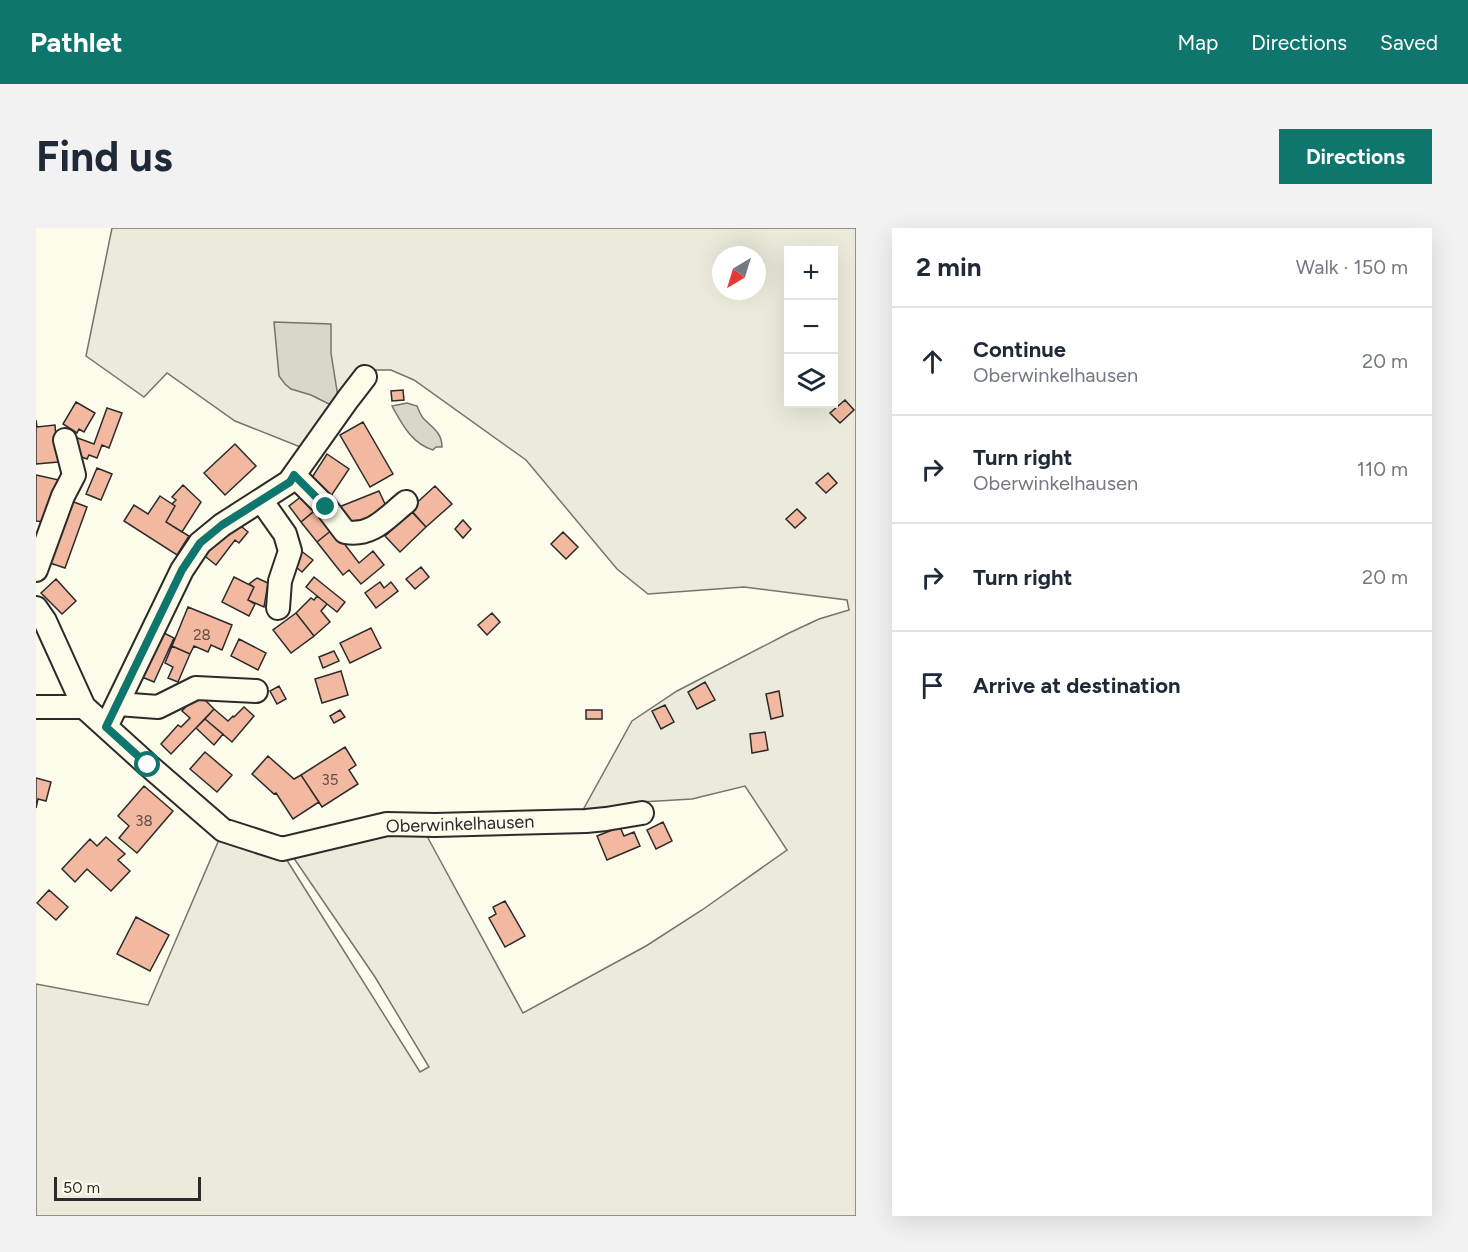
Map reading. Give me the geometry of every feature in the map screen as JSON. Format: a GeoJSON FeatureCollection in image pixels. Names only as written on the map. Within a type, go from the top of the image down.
{"type":"FeatureCollection","features":[{"type":"Feature","properties":{"kind":"street"},"geometry":{"type":"LineString","coordinates":[[106,727],[182,570],[200,543],[222,525],[290,482],[365,377]]}},
{"type":"Feature","properties":{"kind":"street"},"geometry":{"type":"LineString","coordinates":[[36,570],[63,496],[74,475],[65,440]]}},
{"type":"Feature","properties":{"kind":"street"},"geometry":{"type":"LineString","coordinates":[[294,475],[326,507],[345,532],[356,534],[371,530],[406,502]]}},
{"type":"Feature","properties":{"kind":"street"},"geometry":{"type":"LineString","coordinates":[[261,500],[285,534],[290,551],[280,580],[278,608]]}},
{"type":"Feature","properties":{"kind":"street","name":"Oberwinkelhausen"},"geometry":{"type":"LineString","coordinates":[[36,608],[45,621],[84,707],[223,830],[282,849],[387,824],[586,821],[642,813]]}},
{"type":"Feature","properties":{"kind":"street"},"geometry":{"type":"LineString","coordinates":[[117,704],[158,707],[196,688],[256,691]]}},
{"type":"Feature","properties":{"kind":"street"},"geometry":{"type":"LineString","coordinates":[[36,706],[84,707]]}},
{"type":"Feature","properties":{"kind":"shaded area"},"geometry":{"type":"Polygon","coordinates":[[[112,228],[856,228],[856,1216],[36,1216],[36,984],[148,1005],[221,835],[283,854],[420,1072],[429,1067],[375,977],[291,854],[422,827],[523,1013],[646,946],[787,850],[745,786],[692,799],[641,802],[578,819],[632,721],[677,691],[789,633],[819,619],[849,610],[847,600],[744,587],[648,594],[617,569],[526,460],[414,380],[391,370],[375,370],[363,376],[308,450],[235,421],[167,373],[144,397],[86,356],[112,228]]]}},
{"type":"Feature","properties":{"kind":"shaded area"},"geometry":{"type":"Polygon","coordinates":[[[274,322],[331,324],[331,353],[338,397],[331,405],[311,395],[291,389],[279,376],[274,322]]]}},
{"type":"Feature","properties":{"kind":"shaded area"},"geometry":{"type":"Polygon","coordinates":[[[407,403],[417,406],[423,418],[439,434],[442,447],[436,447],[433,450],[426,447],[408,432],[392,406],[407,403]]]}},
{"type":"Feature","properties":{"kind":"building"},"geometry":{"type":"Polygon","coordinates":[[[403,390],[404,400],[392,401],[391,391],[403,390]]]}},
{"type":"Feature","properties":{"kind":"building"},"geometry":{"type":"Polygon","coordinates":[[[845,400],[854,410],[840,423],[830,413],[845,400]]]}},
{"type":"Feature","properties":{"kind":"building"},"geometry":{"type":"Polygon","coordinates":[[[76,402],[95,413],[84,432],[79,429],[77,433],[63,424],[76,402]]]}},
{"type":"Feature","properties":{"kind":"building"},"geometry":{"type":"Polygon","coordinates":[[[107,408],[122,413],[109,448],[102,445],[97,458],[89,455],[87,459],[70,453],[75,437],[94,444],[107,408]]]}},
{"type":"Feature","properties":{"kind":"building"},"geometry":{"type":"Polygon","coordinates":[[[36,420],[37,427],[55,425],[58,462],[36,464],[36,420]]]}},
{"type":"Feature","properties":{"kind":"building"},"geometry":{"type":"Polygon","coordinates":[[[363,422],[393,474],[370,487],[340,435],[363,422]]]}},
{"type":"Feature","properties":{"kind":"building"},"geometry":{"type":"Polygon","coordinates":[[[235,444],[256,466],[225,495],[204,473],[235,444]]]}},
{"type":"Feature","properties":{"kind":"building"},"geometry":{"type":"Polygon","coordinates":[[[327,454],[349,469],[331,496],[309,482],[327,454]]]}},
{"type":"Feature","properties":{"kind":"building"},"geometry":{"type":"Polygon","coordinates":[[[97,468],[112,474],[101,500],[86,494],[97,468]]]}},
{"type":"Feature","properties":{"kind":"building"},"geometry":{"type":"Polygon","coordinates":[[[828,473],[837,483],[826,493],[816,483],[828,473]]]}},
{"type":"Feature","properties":{"kind":"building"},"geometry":{"type":"Polygon","coordinates":[[[36,475],[59,480],[54,506],[48,504],[44,522],[36,521],[36,475]]]}},
{"type":"Feature","properties":{"kind":"building"},"geometry":{"type":"Polygon","coordinates":[[[183,485],[201,502],[182,532],[166,522],[175,506],[172,504],[176,500],[172,497],[183,485]]]}},
{"type":"Feature","properties":{"kind":"building"},"geometry":{"type":"Polygon","coordinates":[[[435,486],[452,504],[426,527],[410,509],[435,486]]]}},
{"type":"Feature","properties":{"kind":"building"},"geometry":{"type":"Polygon","coordinates":[[[379,491],[386,506],[379,509],[383,518],[347,528],[339,507],[379,491]]]}},
{"type":"Feature","properties":{"kind":"building"},"geometry":{"type":"Polygon","coordinates":[[[160,496],[175,506],[166,522],[189,536],[177,555],[124,521],[134,505],[148,514],[160,496]]]}},
{"type":"Feature","properties":{"kind":"building"},"geometry":{"type":"Polygon","coordinates":[[[302,496],[314,511],[301,522],[289,506],[302,496]]]}},
{"type":"Feature","properties":{"kind":"building"},"geometry":{"type":"Polygon","coordinates":[[[66,499],[87,507],[65,568],[44,561],[66,499]]]}},
{"type":"Feature","properties":{"kind":"building"},"geometry":{"type":"Polygon","coordinates":[[[317,509],[333,529],[317,542],[301,522],[317,509]]]}},
{"type":"Feature","properties":{"kind":"building"},"geometry":{"type":"Polygon","coordinates":[[[797,509],[806,518],[795,528],[786,519],[797,509]]]}},
{"type":"Feature","properties":{"kind":"building"},"geometry":{"type":"Polygon","coordinates":[[[412,512],[426,527],[400,552],[385,536],[412,512]]]}},
{"type":"Feature","properties":{"kind":"building"},"geometry":{"type":"Polygon","coordinates":[[[463,520],[471,529],[463,538],[455,529],[463,520]]]}},
{"type":"Feature","properties":{"kind":"building"},"geometry":{"type":"Polygon","coordinates":[[[236,522],[248,532],[239,543],[235,540],[216,565],[201,553],[236,522]]]}},
{"type":"Feature","properties":{"kind":"building"},"geometry":{"type":"Polygon","coordinates":[[[333,529],[359,563],[373,551],[384,565],[361,584],[349,570],[343,575],[317,542],[333,529]]]}},
{"type":"Feature","properties":{"kind":"building"},"geometry":{"type":"Polygon","coordinates":[[[563,532],[578,547],[566,559],[551,544],[563,532]]]}},
{"type":"Feature","properties":{"kind":"building"},"geometry":{"type":"Polygon","coordinates":[[[300,550],[313,560],[302,572],[290,562],[300,550]]]}},
{"type":"Feature","properties":{"kind":"building"},"geometry":{"type":"Polygon","coordinates":[[[421,567],[429,577],[415,589],[406,579],[421,567]]]}},
{"type":"Feature","properties":{"kind":"building"},"geometry":{"type":"Polygon","coordinates":[[[234,577],[254,587],[248,600],[255,604],[249,616],[222,602],[234,577]]]}},
{"type":"Feature","properties":{"kind":"building"},"geometry":{"type":"Polygon","coordinates":[[[314,577],[345,602],[337,612],[306,587],[314,577]]]}},
{"type":"Feature","properties":{"kind":"building"},"geometry":{"type":"Polygon","coordinates":[[[257,578],[268,583],[264,607],[248,600],[254,587],[249,584],[257,578]]]}},
{"type":"Feature","properties":{"kind":"building"},"geometry":{"type":"Polygon","coordinates":[[[56,579],[76,601],[62,614],[41,593],[56,579]]]}},
{"type":"Feature","properties":{"kind":"building"},"geometry":{"type":"Polygon","coordinates":[[[380,582],[384,588],[391,582],[398,591],[376,608],[365,593],[380,582]]]}},
{"type":"Feature","properties":{"kind":"building"},"geometry":{"type":"Polygon","coordinates":[[[317,596],[327,604],[321,611],[330,622],[314,636],[296,613],[311,598],[314,600],[317,596]]]}},
{"type":"Feature","properties":{"kind":"building"},"geometry":{"type":"Polygon","coordinates":[[[188,607],[232,625],[222,650],[211,645],[208,652],[194,646],[190,654],[172,646],[188,607]]]}},
{"type":"Feature","properties":{"kind":"building"},"geometry":{"type":"Polygon","coordinates":[[[296,613],[314,636],[291,653],[273,630],[296,613]]]}},
{"type":"Feature","properties":{"kind":"building"},"geometry":{"type":"Polygon","coordinates":[[[492,613],[500,622],[487,635],[478,625],[492,613]]]}},
{"type":"Feature","properties":{"kind":"building"},"geometry":{"type":"Polygon","coordinates":[[[371,628],[381,648],[350,663],[340,643],[371,628]]]}},
{"type":"Feature","properties":{"kind":"building"},"geometry":{"type":"Polygon","coordinates":[[[162,632],[174,638],[154,682],[142,677],[162,632]]]}},
{"type":"Feature","properties":{"kind":"building"},"geometry":{"type":"Polygon","coordinates":[[[239,639],[266,653],[258,670],[231,656],[239,639]]]}},
{"type":"Feature","properties":{"kind":"building"},"geometry":{"type":"Polygon","coordinates":[[[172,646],[190,654],[178,682],[168,678],[173,667],[165,663],[172,646]]]}},
{"type":"Feature","properties":{"kind":"building"},"geometry":{"type":"Polygon","coordinates":[[[334,651],[339,661],[323,668],[319,657],[334,651]]]}},
{"type":"Feature","properties":{"kind":"building"},"geometry":{"type":"Polygon","coordinates":[[[341,671],[348,695],[322,703],[315,679],[341,671]]]}},
{"type":"Feature","properties":{"kind":"building"},"geometry":{"type":"Polygon","coordinates":[[[705,682],[715,700],[697,709],[688,692],[705,682]]]}},
{"type":"Feature","properties":{"kind":"building"},"geometry":{"type":"Polygon","coordinates":[[[279,686],[286,699],[277,704],[270,691],[279,686]]]}},
{"type":"Feature","properties":{"kind":"building"},"geometry":{"type":"Polygon","coordinates":[[[779,691],[783,716],[771,719],[766,694],[779,691]]]}},
{"type":"Feature","properties":{"kind":"building"},"geometry":{"type":"Polygon","coordinates":[[[198,693],[214,709],[171,754],[161,744],[178,725],[181,727],[190,718],[182,711],[198,693]]]}},
{"type":"Feature","properties":{"kind":"building"},"geometry":{"type":"Polygon","coordinates":[[[665,705],[674,722],[661,729],[652,711],[665,705]]]}},
{"type":"Feature","properties":{"kind":"building"},"geometry":{"type":"Polygon","coordinates":[[[244,707],[254,716],[232,742],[205,719],[214,709],[228,721],[244,707]]]}},
{"type":"Feature","properties":{"kind":"building"},"geometry":{"type":"Polygon","coordinates":[[[340,710],[345,717],[334,723],[330,716],[340,710]]]}},
{"type":"Feature","properties":{"kind":"building"},"geometry":{"type":"Polygon","coordinates":[[[586,710],[602,710],[602,719],[586,719],[586,710]]]}},
{"type":"Feature","properties":{"kind":"building"},"geometry":{"type":"Polygon","coordinates":[[[205,719],[223,734],[214,745],[196,728],[205,719]]]}},
{"type":"Feature","properties":{"kind":"building"},"geometry":{"type":"Polygon","coordinates":[[[765,732],[768,750],[752,753],[750,734],[765,732]]]}},
{"type":"Feature","properties":{"kind":"building"},"geometry":{"type":"Polygon","coordinates":[[[345,747],[356,765],[349,770],[358,784],[322,807],[301,775],[345,747]]]}},
{"type":"Feature","properties":{"kind":"building"},"geometry":{"type":"Polygon","coordinates":[[[205,752],[232,775],[217,792],[190,769],[205,752]]]}},
{"type":"Feature","properties":{"kind":"building"},"geometry":{"type":"Polygon","coordinates":[[[268,756],[294,779],[301,775],[319,802],[293,819],[276,793],[274,794],[252,774],[268,756]]]}},
{"type":"Feature","properties":{"kind":"building"},"geometry":{"type":"Polygon","coordinates":[[[36,778],[51,782],[46,801],[38,799],[36,808],[36,778]]]}},
{"type":"Feature","properties":{"kind":"building"},"geometry":{"type":"Polygon","coordinates":[[[144,786],[173,811],[137,853],[119,838],[129,826],[118,816],[144,786]]]}},
{"type":"Feature","properties":{"kind":"building"},"geometry":{"type":"Polygon","coordinates":[[[663,822],[672,841],[656,849],[647,830],[663,822]]]}},
{"type":"Feature","properties":{"kind":"building"},"geometry":{"type":"Polygon","coordinates":[[[620,827],[624,836],[634,832],[640,846],[607,860],[597,836],[620,827]]]}},
{"type":"Feature","properties":{"kind":"building"},"geometry":{"type":"Polygon","coordinates":[[[106,837],[125,854],[118,860],[130,871],[111,891],[87,869],[75,882],[62,869],[90,839],[97,846],[106,837]]]}},
{"type":"Feature","properties":{"kind":"building"},"geometry":{"type":"Polygon","coordinates":[[[49,890],[68,907],[56,920],[37,903],[49,890]]]}},
{"type":"Feature","properties":{"kind":"building"},"geometry":{"type":"Polygon","coordinates":[[[505,901],[525,936],[505,947],[489,918],[496,914],[493,907],[505,901]]]}},
{"type":"Feature","properties":{"kind":"building"},"geometry":{"type":"Polygon","coordinates":[[[136,917],[169,935],[150,971],[117,954],[136,917]]]}},
{"type":"Feature","properties":{"kind":"route"},"geometry":{"type":"LineString","coordinates":[[148,765],[106,727],[182,570],[200,543],[222,525],[290,482],[294,475],[326,507]]}}]}
